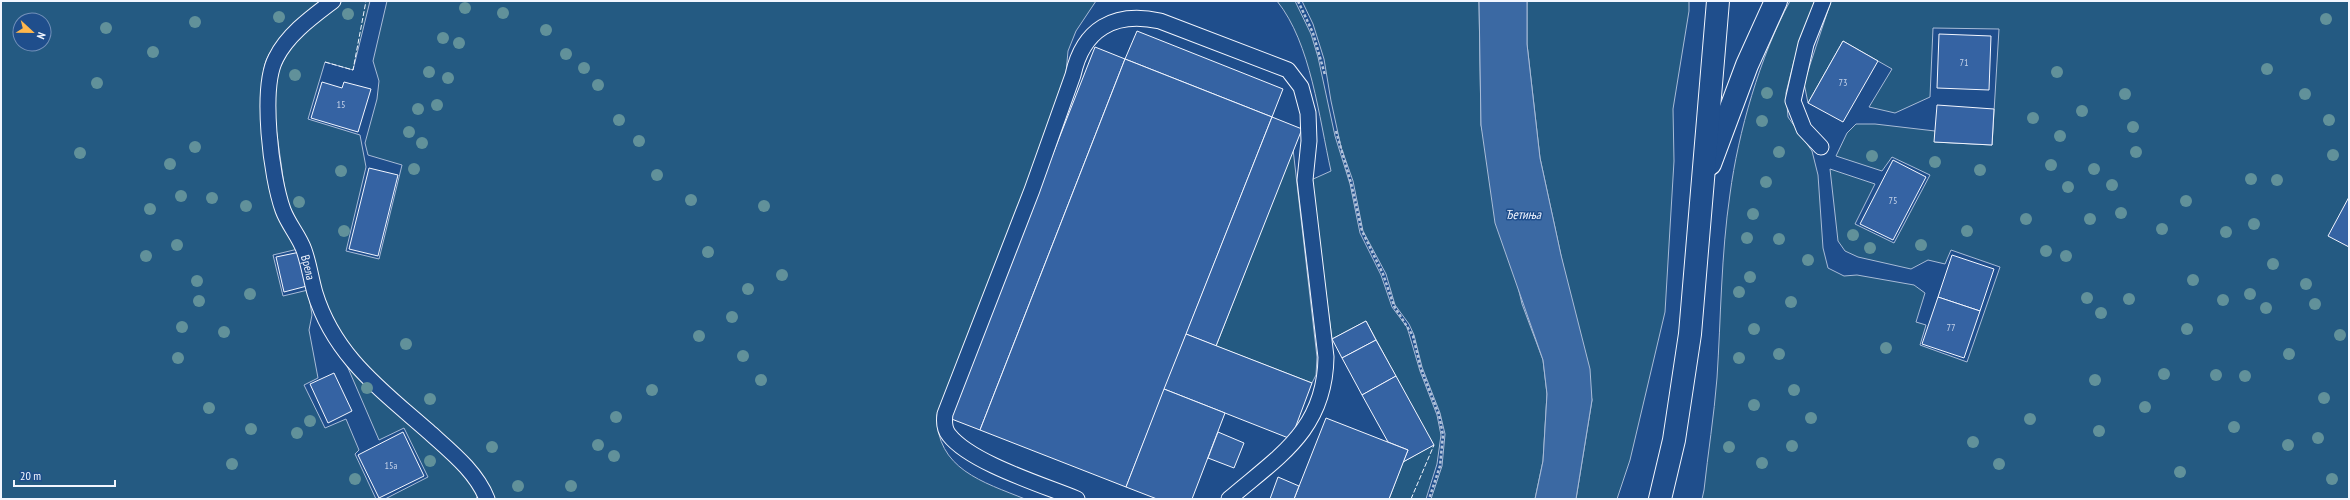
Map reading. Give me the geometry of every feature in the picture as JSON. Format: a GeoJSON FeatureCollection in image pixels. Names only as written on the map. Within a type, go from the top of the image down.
{"type":"FeatureCollection","features":[{"type":"Feature","properties":{"kind":"main road"},"geometry":{"type":"LineString","coordinates":[[1660,499],[1682,395],[1690,334],[1718,1]]}},
{"type":"Feature","properties":{"kind":"main road"},"geometry":{"type":"LineString","coordinates":[[1702,185],[1756,43],[1776,1]]}},
{"type":"Feature","properties":{"kind":"lane","name":"Врела"},"geometry":{"type":"LineString","coordinates":[[333,1],[289,38],[275,60],[270,73],[268,88],[270,140],[276,183],[283,210],[303,248],[320,308],[339,344],[354,363],[395,402],[453,453],[477,480],[487,499]]}},
{"type":"Feature","properties":{"kind":"lane"},"geometry":{"type":"LineString","coordinates":[[1821,147],[1804,129],[1793,101],[1806,44],[1823,1]]}},
{"type":"Feature","properties":{"kind":"lane"},"geometry":{"type":"LineString","coordinates":[[1077,499],[969,452],[949,435],[946,428],[945,414],[1032,190],[1073,75],[1076,60],[1084,45],[1101,28],[1127,18],[1144,17],[1160,21],[1288,70],[1301,88],[1308,113],[1309,141],[1305,180],[1326,357],[1323,385],[1314,413],[1295,443],[1228,499]]}},
{"type":"Feature","properties":{"kind":"path"},"geometry":{"type":"LineString","coordinates":[[1298,1],[1313,33],[1327,83]]}},
{"type":"Feature","properties":{"kind":"path"},"geometry":{"type":"LineString","coordinates":[[1335,126],[1351,183],[1362,231],[1383,274],[1394,306],[1413,336],[1421,369],[1439,415],[1443,435],[1440,466],[1429,499]]}},
{"type":"Feature","properties":{"kind":"shaded area"},"geometry":{"type":"Polygon","coordinates":[[[1,1],[324,1],[277,43],[266,61],[264,70],[262,100],[298,249],[273,255],[283,296],[308,290],[312,315],[309,330],[318,378],[304,385],[325,428],[346,419],[359,450],[355,454],[376,499],[1,499],[1,1]]]}},
{"type":"Feature","properties":{"kind":"shaded area"},"geometry":{"type":"Polygon","coordinates":[[[342,1],[370,1],[353,70],[325,62],[308,119],[360,135],[366,167],[346,251],[379,259],[402,165],[368,155],[365,143],[377,99],[379,81],[373,61],[387,1],[1096,1],[1076,31],[1068,51],[1066,73],[1026,189],[937,415],[939,433],[944,449],[953,461],[978,479],[1025,499],[493,499],[358,356],[331,319],[287,206],[274,113],[277,74],[289,49],[299,37],[342,1]]]}},
{"type":"Feature","properties":{"kind":"shaded area"},"geometry":{"type":"Polygon","coordinates":[[[1277,1],[1295,1],[1311,34],[1318,57],[1335,136],[1350,184],[1360,233],[1381,275],[1392,307],[1407,327],[1420,371],[1437,415],[1441,435],[1437,464],[1426,499],[1389,499],[1403,462],[1433,445],[1366,321],[1332,339],[1311,180],[1331,171],[1318,105],[1306,59],[1289,18],[1277,1]]]}},
{"type":"Feature","properties":{"kind":"shaded area"},"geometry":{"type":"Polygon","coordinates":[[[1302,1],[1479,1],[1481,125],[1522,304],[1543,360],[1547,394],[1543,461],[1535,499],[1431,499],[1442,466],[1445,434],[1440,413],[1422,367],[1414,335],[1409,324],[1395,305],[1386,274],[1363,231],[1353,181],[1341,147],[1324,59],[1313,24],[1302,1]]]}},
{"type":"Feature","properties":{"kind":"shaded area"},"geometry":{"type":"Polygon","coordinates":[[[1527,1],[1689,1],[1689,11],[1673,109],[1674,161],[1665,312],[1630,460],[1617,499],[1576,499],[1592,400],[1540,158],[1527,44],[1527,1]]]}},
{"type":"Feature","properties":{"kind":"shaded area"},"geometry":{"type":"Polygon","coordinates":[[[1790,1],[1816,1],[1794,61],[1786,93],[1788,117],[1812,151],[1818,175],[1823,248],[1828,268],[1844,276],[1857,275],[1914,285],[1925,293],[1916,322],[1926,325],[1920,345],[1967,362],[2000,267],[1951,250],[1945,264],[1928,260],[1911,269],[1858,257],[1845,251],[1838,241],[1830,169],[1875,184],[1855,224],[1894,243],[1930,175],[1892,157],[1882,171],[1836,156],[1847,133],[1856,124],[1875,124],[1935,131],[1935,142],[1992,145],[1999,29],[1933,28],[1930,97],[1895,113],[1869,107],[1892,69],[1843,41],[1808,103],[1804,83],[1831,1],[2349,1],[2349,499],[1702,499],[1716,392],[1725,240],[1734,170],[1745,121],[1760,70],[1779,23],[1790,1]]]}},
{"type":"Feature","properties":{"kind":"shaded area"},"geometry":{"type":"Polygon","coordinates":[[[1293,149],[1317,357],[1316,375],[1312,383],[1216,346],[1293,149]]]}},
{"type":"Feature","properties":{"kind":"shaded area"},"geometry":{"type":"Polygon","coordinates":[[[345,361],[442,449],[479,493],[476,499],[385,499],[428,477],[404,428],[379,440],[345,361]]]}},
{"type":"Feature","properties":{"kind":"water","name":"Ђетиња"},"geometry":{"type":"Polygon","coordinates":[[[1479,1],[1527,1],[1527,44],[1540,158],[1561,255],[1590,369],[1592,400],[1576,499],[1535,499],[1543,461],[1547,394],[1543,360],[1495,223],[1481,125],[1479,1]]]}},
{"type":"Feature","properties":{"kind":"building"},"geometry":{"type":"Polygon","coordinates":[[[1137,31],[1283,89],[1272,117],[1125,59],[1137,31]]]}},
{"type":"Feature","properties":{"kind":"building"},"geometry":{"type":"Polygon","coordinates":[[[1939,34],[1991,36],[1989,90],[1937,88],[1939,34]]]}},
{"type":"Feature","properties":{"kind":"building"},"geometry":{"type":"Polygon","coordinates":[[[1843,41],[1878,61],[1843,122],[1808,103],[1843,41]]]}},
{"type":"Feature","properties":{"kind":"building"},"geometry":{"type":"Polygon","coordinates":[[[1095,47],[1125,59],[980,430],[949,418],[1095,47]]]}},
{"type":"Feature","properties":{"kind":"building"},"geometry":{"type":"Polygon","coordinates":[[[1125,59],[1272,117],[1126,487],[980,430],[1125,59]]]}},
{"type":"Feature","properties":{"kind":"building"},"geometry":{"type":"Polygon","coordinates":[[[322,82],[342,88],[344,82],[371,89],[358,132],[311,118],[322,82]]]}},
{"type":"Feature","properties":{"kind":"building"},"geometry":{"type":"Polygon","coordinates":[[[1937,105],[1994,109],[1992,145],[1934,142],[1937,105]]]}},
{"type":"Feature","properties":{"kind":"building"},"geometry":{"type":"Polygon","coordinates":[[[1272,117],[1302,129],[1216,346],[1186,334],[1272,117]]]}},
{"type":"Feature","properties":{"kind":"building"},"geometry":{"type":"Polygon","coordinates":[[[1893,160],[1926,177],[1893,240],[1860,224],[1893,160]]]}},
{"type":"Feature","properties":{"kind":"building"},"geometry":{"type":"Polygon","coordinates":[[[369,168],[398,175],[378,256],[349,249],[369,168]]]}},
{"type":"Feature","properties":{"kind":"building"},"geometry":{"type":"Polygon","coordinates":[[[2349,197],[2349,247],[2328,236],[2349,197]]]}},
{"type":"Feature","properties":{"kind":"building"},"geometry":{"type":"Polygon","coordinates":[[[300,252],[307,286],[284,292],[276,257],[300,252]]]}},
{"type":"Feature","properties":{"kind":"building"},"geometry":{"type":"Polygon","coordinates":[[[1952,255],[1994,269],[1980,311],[1938,297],[1952,255]]]}},
{"type":"Feature","properties":{"kind":"building"},"geometry":{"type":"Polygon","coordinates":[[[1938,297],[1980,311],[1964,358],[1922,344],[1938,297]]]}},
{"type":"Feature","properties":{"kind":"building"},"geometry":{"type":"Polygon","coordinates":[[[1366,321],[1376,340],[1342,358],[1332,339],[1366,321]]]}},
{"type":"Feature","properties":{"kind":"building"},"geometry":{"type":"Polygon","coordinates":[[[1186,334],[1312,383],[1291,439],[1164,389],[1186,334]]]}},
{"type":"Feature","properties":{"kind":"building"},"geometry":{"type":"Polygon","coordinates":[[[1376,340],[1396,376],[1362,395],[1342,358],[1376,340]]]}},
{"type":"Feature","properties":{"kind":"building"},"geometry":{"type":"Polygon","coordinates":[[[334,373],[352,411],[328,423],[310,384],[334,373]]]}},
{"type":"Feature","properties":{"kind":"building"},"geometry":{"type":"Polygon","coordinates":[[[1396,376],[1434,445],[1403,462],[1408,450],[1388,442],[1362,395],[1396,376]]]}},
{"type":"Feature","properties":{"kind":"building"},"geometry":{"type":"Polygon","coordinates":[[[1164,389],[1225,413],[1192,499],[1157,499],[1126,487],[1164,389]]]}},
{"type":"Feature","properties":{"kind":"building"},"geometry":{"type":"Polygon","coordinates":[[[1326,418],[1408,450],[1389,499],[1294,499],[1326,418]]]}},
{"type":"Feature","properties":{"kind":"building"},"geometry":{"type":"Polygon","coordinates":[[[403,432],[424,476],[379,498],[358,455],[403,432]]]}},
{"type":"Feature","properties":{"kind":"building"},"geometry":{"type":"Polygon","coordinates":[[[1218,432],[1244,443],[1234,468],[1208,458],[1218,432]]]}},
{"type":"Feature","properties":{"kind":"building"},"geometry":{"type":"Polygon","coordinates":[[[1278,477],[1299,486],[1294,499],[1270,499],[1278,477]]]}},
{"type":"Feature","properties":{"kind":"fence"},"geometry":{"type":"LineString","coordinates":[[325,62],[353,70],[366,1]]}},
{"type":"Feature","properties":{"kind":"fence"},"geometry":{"type":"LineString","coordinates":[[1411,499],[1434,445]]}}]}
